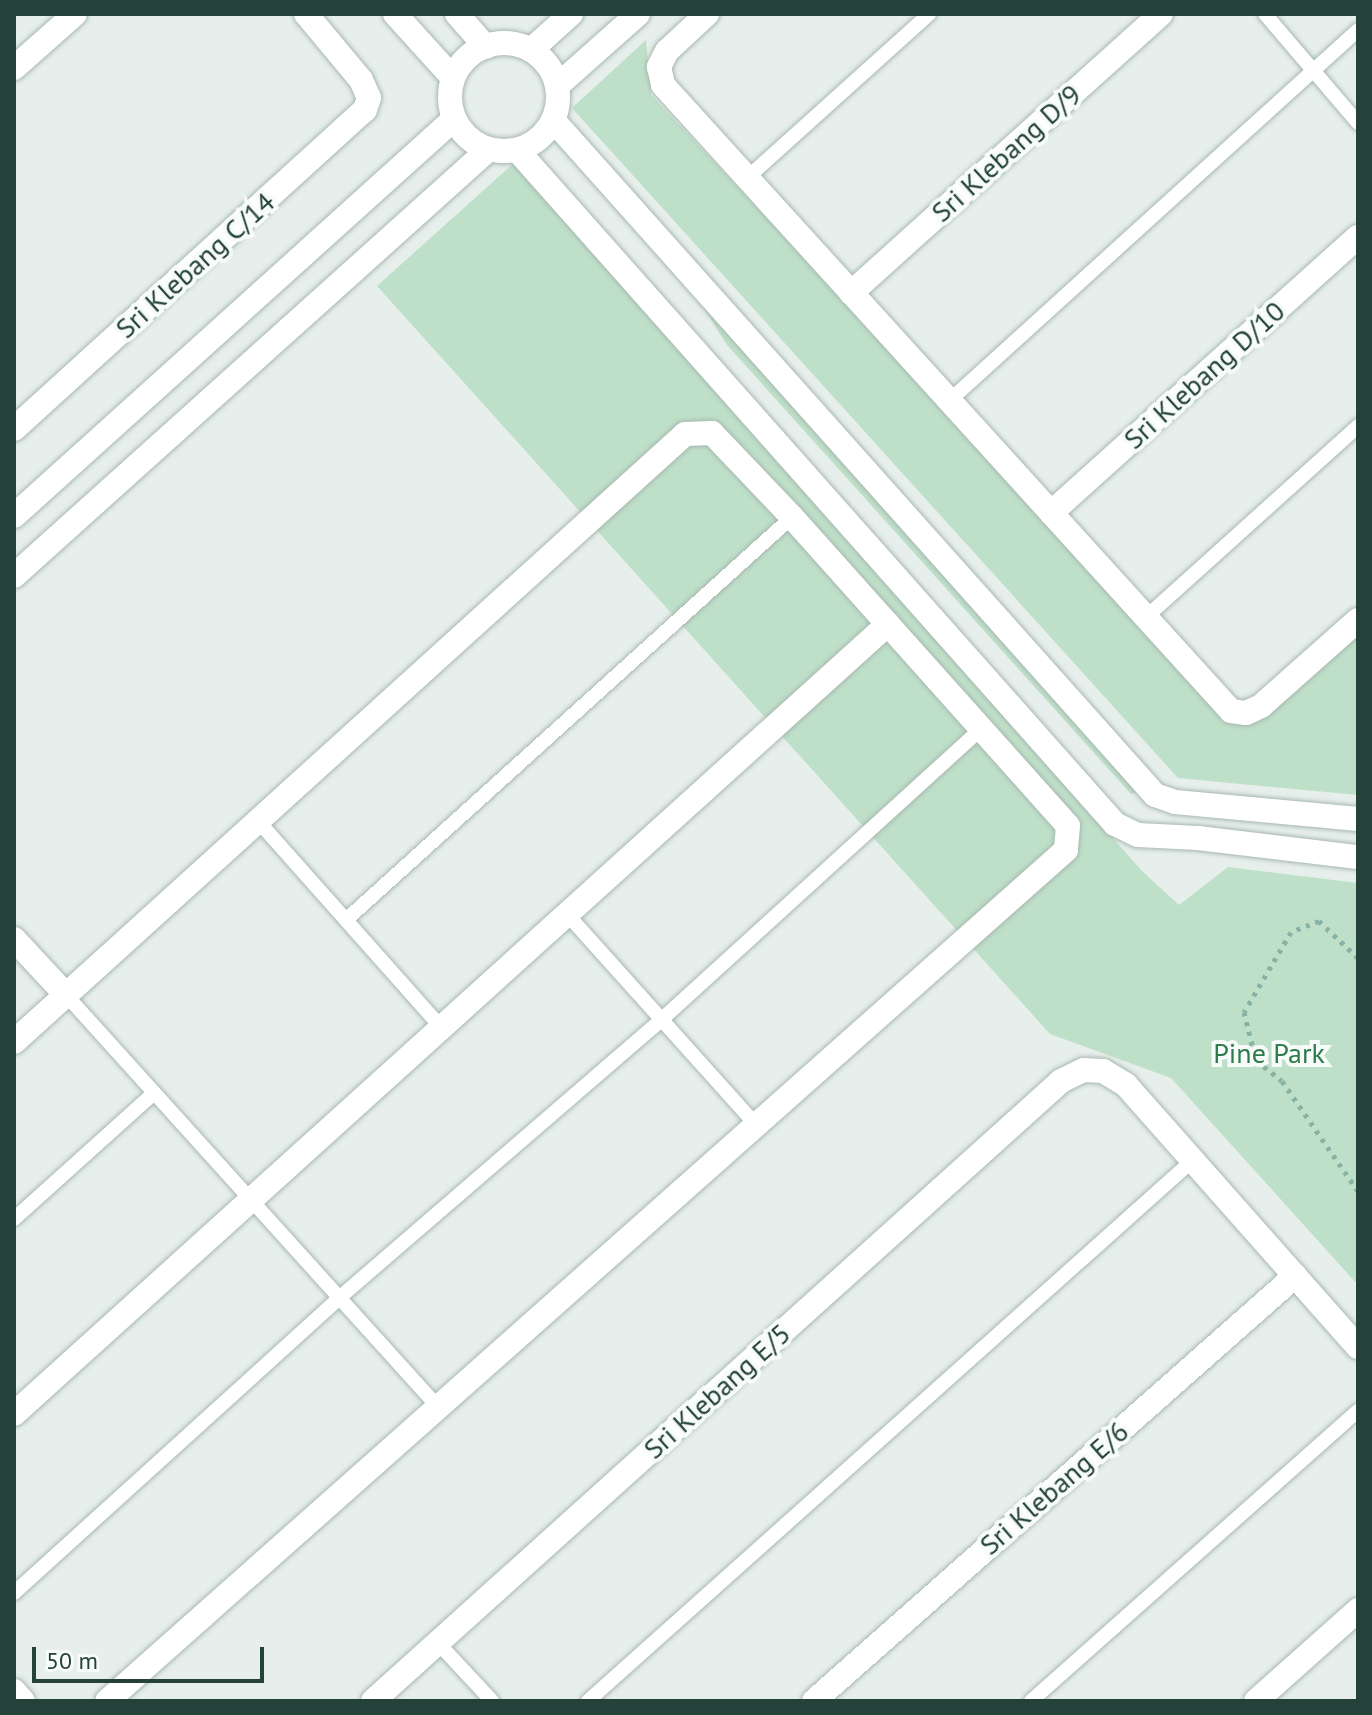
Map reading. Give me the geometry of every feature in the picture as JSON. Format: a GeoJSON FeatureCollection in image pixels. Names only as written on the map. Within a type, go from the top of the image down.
{"type":"FeatureCollection","features":[{"type":"Feature","properties":{"kind":"street"},"geometry":{"type":"LineString","coordinates":[[14,68],[75,14]]}},
{"type":"Feature","properties":{"kind":"street","name":"Sri Klebang C/14"},"geometry":{"type":"LineString","coordinates":[[14,429],[365,110],[369,98],[361,80],[306,14]]}},
{"type":"Feature","properties":{"kind":"street"},"geometry":{"type":"LineString","coordinates":[[395,14],[453,78]]}},
{"type":"Feature","properties":{"kind":"street"},"geometry":{"type":"LineString","coordinates":[[457,14],[486,47]]}},
{"type":"Feature","properties":{"kind":"street"},"geometry":{"type":"LineString","coordinates":[[531,50],[571,14]]}},
{"type":"Feature","properties":{"kind":"street"},"geometry":{"type":"LineString","coordinates":[[557,86],[638,14]]}},
{"type":"Feature","properties":{"kind":"street"},"geometry":{"type":"LineString","coordinates":[[707,14],[667,51],[659,67],[663,85],[1231,711],[1246,713],[1261,706],[1358,620]]}},
{"type":"Feature","properties":{"kind":"street","name":"Sri Klebang D/9"},"geometry":{"type":"LineString","coordinates":[[851,293],[1161,14]]}},
{"type":"Feature","properties":{"kind":"street"},"geometry":{"type":"LineString","coordinates":[[502,43],[531,50],[543,59],[557,86],[558,103],[553,120],[545,133],[517,150],[488,150],[462,133],[454,119],[450,106],[453,78],[472,54],[486,47],[502,43]]}},
{"type":"Feature","properties":{"kind":"street"},"geometry":{"type":"LineString","coordinates":[[14,516],[454,119]]}},
{"type":"Feature","properties":{"kind":"street"},"geometry":{"type":"LineString","coordinates":[[553,120],[1155,795],[1175,802],[1358,819]]}},
{"type":"Feature","properties":{"kind":"street"},"geometry":{"type":"LineString","coordinates":[[14,576],[488,150]]}},
{"type":"Feature","properties":{"kind":"street"},"geometry":{"type":"LineString","coordinates":[[517,150],[1115,824],[1138,835],[1198,838],[1358,857]]}},
{"type":"Feature","properties":{"kind":"street","name":"Sri Klebang D/10"},"geometry":{"type":"LineString","coordinates":[[1051,513],[1358,237]]}},
{"type":"Feature","properties":{"kind":"street"},"geometry":{"type":"LineString","coordinates":[[14,1042],[685,434],[712,433],[792,517],[1068,826],[1066,850],[107,1701]]}},
{"type":"Feature","properties":{"kind":"street"},"geometry":{"type":"LineString","coordinates":[[14,1414],[888,624]]}},
{"type":"Feature","properties":{"kind":"street"},"geometry":{"type":"LineString","coordinates":[[14,939],[66,995]]}},
{"type":"Feature","properties":{"kind":"street","name":"Sri Klebang E/5"},"geometry":{"type":"LineString","coordinates":[[373,1701],[1061,1081],[1084,1070],[1103,1071],[1126,1085],[1193,1160]]}},
{"type":"Feature","properties":{"kind":"street"},"geometry":{"type":"LineString","coordinates":[[1193,1160],[1358,1347]]}},
{"type":"Feature","properties":{"kind":"street","name":"Sri Klebang E/6"},"geometry":{"type":"LineString","coordinates":[[814,1701],[1295,1276]]}},
{"type":"Feature","properties":{"kind":"street"},"geometry":{"type":"LineString","coordinates":[[1256,1701],[1358,1610]]}},
{"type":"Feature","properties":{"kind":"street"},"geometry":{"type":"LineString","coordinates":[[14,1691],[23,1701]]}},
{"type":"Feature","properties":{"kind":"lane"},"geometry":{"type":"LineString","coordinates":[[747,178],[929,14]]}},
{"type":"Feature","properties":{"kind":"lane"},"geometry":{"type":"LineString","coordinates":[[1265,14],[1358,123]]}},
{"type":"Feature","properties":{"kind":"lane"},"geometry":{"type":"LineString","coordinates":[[949,401],[1358,30]]}},
{"type":"Feature","properties":{"kind":"lane"},"geometry":{"type":"LineString","coordinates":[[1145,618],[1358,426]]}},
{"type":"Feature","properties":{"kind":"lane"},"geometry":{"type":"LineString","coordinates":[[347,919],[792,517]]}},
{"type":"Feature","properties":{"kind":"lane"},"geometry":{"type":"LineString","coordinates":[[14,1593],[338,1299],[661,1020],[982,728]]}},
{"type":"Feature","properties":{"kind":"lane"},"geometry":{"type":"LineString","coordinates":[[258,821],[441,1027]]}},
{"type":"Feature","properties":{"kind":"lane"},"geometry":{"type":"LineString","coordinates":[[566,913],[756,1125]]}},
{"type":"Feature","properties":{"kind":"lane"},"geometry":{"type":"LineString","coordinates":[[66,995],[438,1407]]}},
{"type":"Feature","properties":{"kind":"lane"},"geometry":{"type":"LineString","coordinates":[[14,1219],[154,1093]]}},
{"type":"Feature","properties":{"kind":"lane"},"geometry":{"type":"LineString","coordinates":[[588,1701],[1193,1160]]}},
{"type":"Feature","properties":{"kind":"lane"},"geometry":{"type":"LineString","coordinates":[[1031,1701],[1358,1411]]}},
{"type":"Feature","properties":{"kind":"lane"},"geometry":{"type":"LineString","coordinates":[[438,1643],[492,1701]]}},
{"type":"Feature","properties":{"kind":"path"},"geometry":{"type":"LineString","coordinates":[[1358,958],[1319,921],[1291,932],[1244,1012],[1256,1060],[1282,1081],[1358,1191]]}},
{"type":"Feature","properties":{"kind":"green space"},"geometry":{"type":"Polygon","coordinates":[[[646,40],[651,95],[1238,719],[1358,620],[1358,795],[1178,778],[572,108],[646,40]]]}},
{"type":"Feature","properties":{"kind":"green space","name":"Pine Park"},"geometry":{"type":"Polygon","coordinates":[[[514,163],[1142,871],[1179,905],[1228,867],[1358,883],[1358,1285],[1171,1078],[1050,1034],[377,286],[514,163]]]}},
{"type":"Feature","properties":{"kind":"green space"},"geometry":{"type":"Polygon","coordinates":[[[700,302],[1149,788],[1131,794],[727,345],[700,302]]]}}]}
